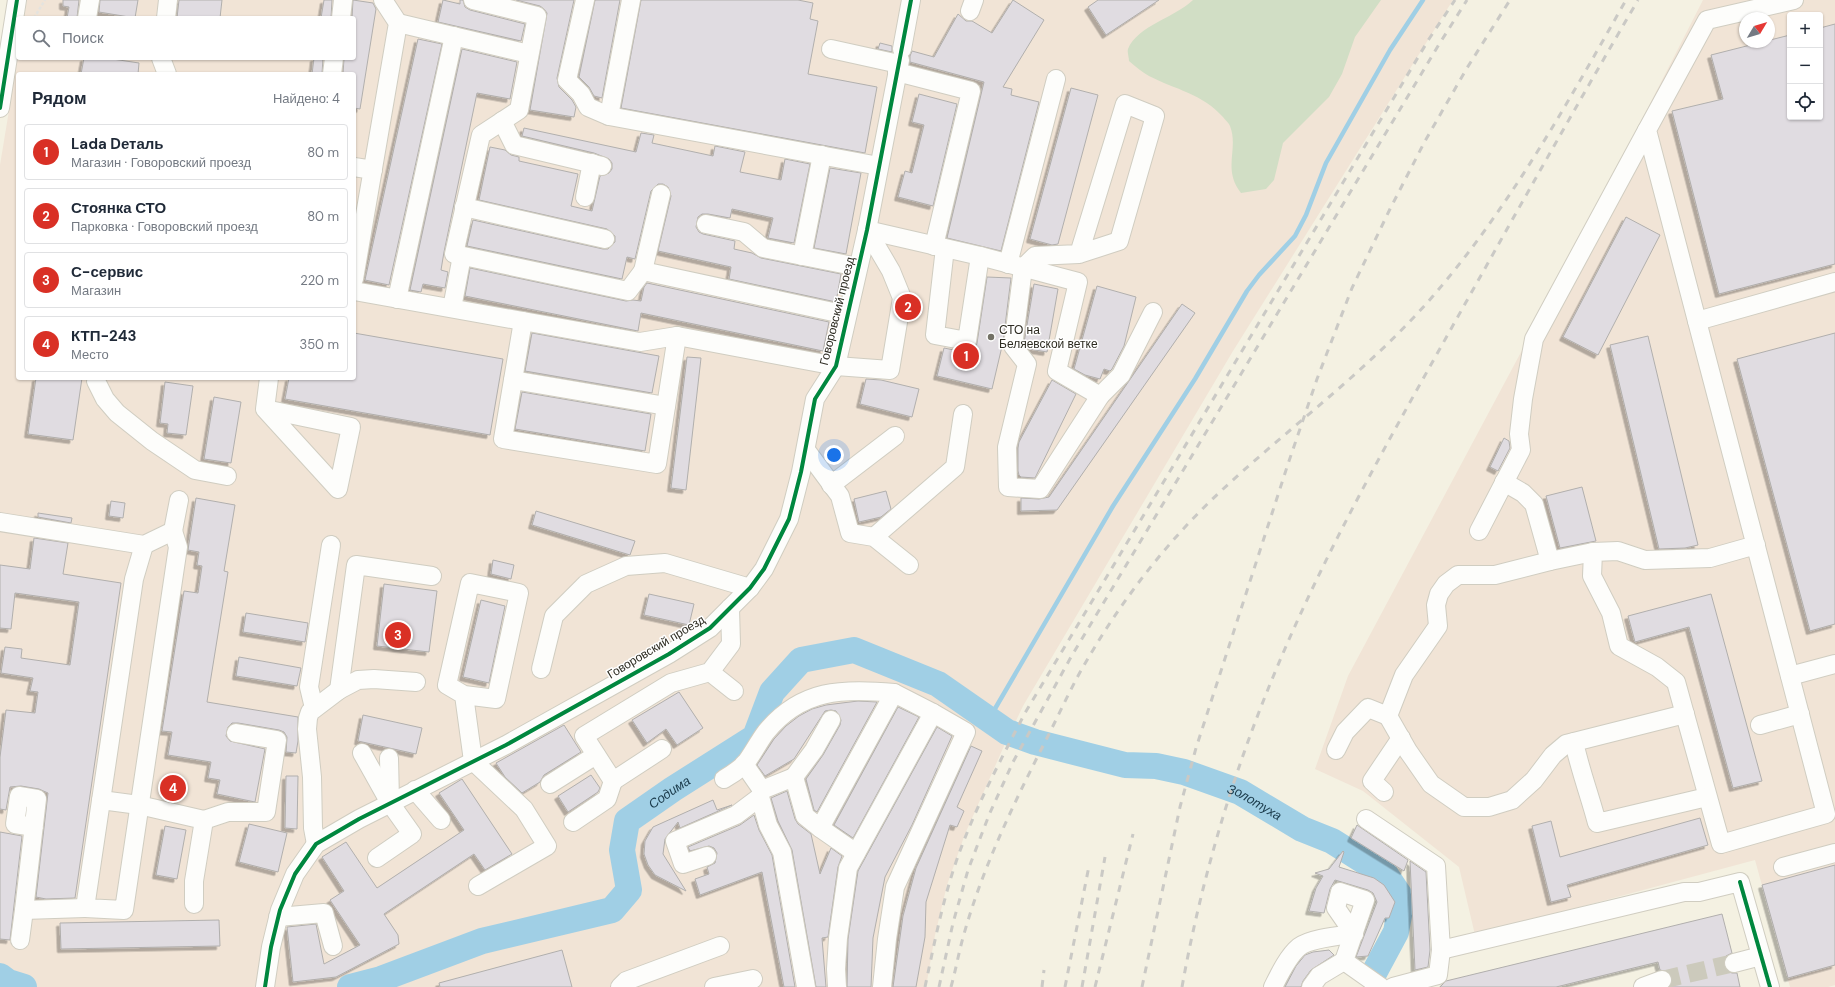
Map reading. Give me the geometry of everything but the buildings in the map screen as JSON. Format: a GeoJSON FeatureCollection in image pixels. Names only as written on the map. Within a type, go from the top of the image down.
{"type":"FeatureCollection","features":[{"type":"Feature","properties":{"kind":"street"},"geometry":{"type":"LineString","coordinates":[[0,108],[17,0]]}},
{"type":"Feature","properties":{"kind":"street"},"geometry":{"type":"LineString","coordinates":[[88,16],[90,0]]}},
{"type":"Feature","properties":{"kind":"street"},"geometry":{"type":"LineString","coordinates":[[166,16],[168,0]]}},
{"type":"Feature","properties":{"kind":"street"},"geometry":{"type":"LineString","coordinates":[[341,16],[343,0]]}},
{"type":"Feature","properties":{"kind":"street"},"geometry":{"type":"LineString","coordinates":[[356,268],[398,23],[383,0]]}},
{"type":"Feature","properties":{"kind":"street"},"geometry":{"type":"LineString","coordinates":[[473,0],[537,16],[519,110],[481,134],[454,254],[628,291],[643,271],[661,194]]}},
{"type":"Feature","properties":{"kind":"street"},"geometry":{"type":"LineString","coordinates":[[585,0],[567,80],[581,94],[588,108],[609,116],[879,166]]}},
{"type":"Feature","properties":{"kind":"street"},"geometry":{"type":"LineString","coordinates":[[609,116],[631,0]]}},
{"type":"Feature","properties":{"kind":"street","name":"Говоровский проезд"},"geometry":{"type":"LineString","coordinates":[[266,987],[271,947],[278,917],[295,874],[316,844],[359,819],[473,761],[669,654],[710,628],[750,588],[764,569],[789,519],[806,450],[815,399],[836,366],[867,230],[911,0]]}},
{"type":"Feature","properties":{"kind":"street"},"geometry":{"type":"LineString","coordinates":[[1479,531],[1521,450],[1519,434],[1523,399],[1534,339],[1706,20],[1794,0]]}},
{"type":"Feature","properties":{"kind":"street"},"geometry":{"type":"LineString","coordinates":[[398,23],[529,54]]}},
{"type":"Feature","properties":{"kind":"street"},"geometry":{"type":"LineString","coordinates":[[397,299],[454,36]]}},
{"type":"Feature","properties":{"kind":"street"},"geometry":{"type":"LineString","coordinates":[[831,48],[900,61],[971,91],[940,247],[935,335],[967,341],[980,256]]}},
{"type":"Feature","properties":{"kind":"street"},"geometry":{"type":"LineString","coordinates":[[162,60],[166,72]]}},
{"type":"Feature","properties":{"kind":"street"},"geometry":{"type":"LineString","coordinates":[[332,72],[334,60]]}},
{"type":"Feature","properties":{"kind":"street"},"geometry":{"type":"LineString","coordinates":[[1056,79],[1016,266],[1013,346],[1027,364],[1007,448],[1008,487],[1040,488],[1100,396],[1121,375],[1153,312]]}},
{"type":"Feature","properties":{"kind":"street"},"geometry":{"type":"LineString","coordinates":[[1016,266],[1035,256],[1079,254],[1119,240],[1155,116],[1125,104],[1079,254]]}},
{"type":"Feature","properties":{"kind":"street"},"geometry":{"type":"LineString","coordinates":[[502,121],[514,145],[597,164],[585,197]]}},
{"type":"Feature","properties":{"kind":"street"},"geometry":{"type":"LineString","coordinates":[[1593,552],[1592,576],[1611,613],[1619,646],[1658,667],[1676,682],[1721,844],[1831,813],[1800,714],[1647,130]]}},
{"type":"Feature","properties":{"kind":"street"},"geometry":{"type":"LineString","coordinates":[[802,256],[822,155]]}},
{"type":"Feature","properties":{"kind":"street"},"geometry":{"type":"LineString","coordinates":[[356,167],[373,170]]}},
{"type":"Feature","properties":{"kind":"street"},"geometry":{"type":"LineString","coordinates":[[464,207],[605,239]]}},
{"type":"Feature","properties":{"kind":"street"},"geometry":{"type":"LineString","coordinates":[[706,224],[744,232],[763,248],[858,267]]}},
{"type":"Feature","properties":{"kind":"street"},"geometry":{"type":"LineString","coordinates":[[356,291],[640,342],[677,336],[836,366],[890,370],[902,298],[891,271],[867,230]]}},
{"type":"Feature","properties":{"kind":"street"},"geometry":{"type":"LineString","coordinates":[[867,230],[980,256],[1078,282],[1056,371],[1100,396]]}},
{"type":"Feature","properties":{"kind":"street"},"geometry":{"type":"LineString","coordinates":[[452,308],[462,256]]}},
{"type":"Feature","properties":{"kind":"street"},"geometry":{"type":"LineString","coordinates":[[643,271],[848,315]]}},
{"type":"Feature","properties":{"kind":"street"},"geometry":{"type":"LineString","coordinates":[[1698,321],[1835,282]]}},
{"type":"Feature","properties":{"kind":"street"},"geometry":{"type":"LineString","coordinates":[[523,321],[503,439],[657,464],[677,336]]}},
{"type":"Feature","properties":{"kind":"street"},"geometry":{"type":"LineString","coordinates":[[96,380],[105,399],[117,413],[134,427],[195,470],[227,476]]}},
{"type":"Feature","properties":{"kind":"street"},"geometry":{"type":"LineString","coordinates":[[265,409],[269,380]]}},
{"type":"Feature","properties":{"kind":"street"},"geometry":{"type":"LineString","coordinates":[[513,380],[666,406]]}},
{"type":"Feature","properties":{"kind":"street"},"geometry":{"type":"LineString","coordinates":[[265,409],[351,427],[338,489],[302,449],[265,409]]}},
{"type":"Feature","properties":{"kind":"street"},"geometry":{"type":"LineString","coordinates":[[874,537],[955,467],[963,414]]}},
{"type":"Feature","properties":{"kind":"street"},"geometry":{"type":"LineString","coordinates":[[832,485],[895,436]]}},
{"type":"Feature","properties":{"kind":"street"},"geometry":{"type":"LineString","coordinates":[[806,450],[840,496],[850,532],[874,537],[909,565]]}},
{"type":"Feature","properties":{"kind":"street"},"geometry":{"type":"LineString","coordinates":[[1504,482],[1524,493],[1534,504],[1550,561]]}},
{"type":"Feature","properties":{"kind":"street"},"geometry":{"type":"LineString","coordinates":[[24,910],[85,908],[124,910],[178,547],[173,531],[179,500]]}},
{"type":"Feature","properties":{"kind":"street"},"geometry":{"type":"LineString","coordinates":[[0,522],[144,545],[173,531]]}},
{"type":"Feature","properties":{"kind":"street"},"geometry":{"type":"LineString","coordinates":[[85,908],[134,579],[144,545]]}},
{"type":"Feature","properties":{"kind":"street"},"geometry":{"type":"LineString","coordinates":[[314,708],[309,687],[332,545]]}},
{"type":"Feature","properties":{"kind":"street"},"geometry":{"type":"LineString","coordinates":[[1388,716],[1404,675],[1438,626],[1436,605],[1439,594],[1446,584],[1458,575],[1495,575],[1593,552],[1618,551],[1645,560],[1710,558],[1756,545]]}},
{"type":"Feature","properties":{"kind":"street"},"geometry":{"type":"LineString","coordinates":[[541,669],[554,616],[586,584],[626,566],[665,563],[750,588]]}},
{"type":"Feature","properties":{"kind":"street"},"geometry":{"type":"LineString","coordinates":[[339,690],[356,565],[432,576]]}},
{"type":"Feature","properties":{"kind":"street"},"geometry":{"type":"LineString","coordinates":[[470,583],[519,593],[496,699],[464,695],[447,685],[470,583]]}},
{"type":"Feature","properties":{"kind":"street"},"geometry":{"type":"LineString","coordinates":[[613,781],[584,736],[671,683],[710,672],[731,644],[730,608]]}},
{"type":"Feature","properties":{"kind":"street"},"geometry":{"type":"LineString","coordinates":[[1790,676],[1835,664]]}},
{"type":"Feature","properties":{"kind":"street"},"geometry":{"type":"LineString","coordinates":[[710,672],[734,691]]}},
{"type":"Feature","properties":{"kind":"street"},"geometry":{"type":"LineString","coordinates":[[316,844],[313,828],[312,777],[307,729],[308,718],[314,708],[339,690],[350,684],[366,679],[416,682]]}},
{"type":"Feature","properties":{"kind":"street"},"geometry":{"type":"LineString","coordinates":[[724,780],[744,764],[754,747],[776,721],[798,705],[825,693],[868,690],[894,693],[966,732],[895,887],[882,987]]}},
{"type":"Feature","properties":{"kind":"street"},"geometry":{"type":"LineString","coordinates":[[820,828],[894,693]]}},
{"type":"Feature","properties":{"kind":"street"},"geometry":{"type":"LineString","coordinates":[[464,695],[473,761],[524,809],[547,846],[478,886]]}},
{"type":"Feature","properties":{"kind":"street"},"geometry":{"type":"LineString","coordinates":[[1336,750],[1345,732],[1368,708],[1388,716],[1408,751],[1431,784],[1464,807],[1489,807],[1512,800],[1534,780],[1552,755],[1566,744],[1685,714]]}},
{"type":"Feature","properties":{"kind":"street"},"geometry":{"type":"LineString","coordinates":[[837,987],[836,969],[838,938],[848,868],[933,713]]}},
{"type":"Feature","properties":{"kind":"street"},"geometry":{"type":"LineString","coordinates":[[1760,725],[1800,714]]}},
{"type":"Feature","properties":{"kind":"street"},"geometry":{"type":"LineString","coordinates":[[707,856],[683,864],[675,841],[736,815],[761,793],[794,777],[814,750],[831,720]]}},
{"type":"Feature","properties":{"kind":"street"},"geometry":{"type":"LineString","coordinates":[[101,800],[139,805],[204,820],[228,812],[266,812],[276,740],[236,733]]}},
{"type":"Feature","properties":{"kind":"street"},"geometry":{"type":"LineString","coordinates":[[1384,792],[1372,781],[1401,738]]}},
{"type":"Feature","properties":{"kind":"street"},"geometry":{"type":"LineString","coordinates":[[1574,742],[1581,774],[1586,783],[1597,824],[1707,797]]}},
{"type":"Feature","properties":{"kind":"street"},"geometry":{"type":"LineString","coordinates":[[573,822],[607,799],[613,781],[662,749]]}},
{"type":"Feature","properties":{"kind":"street"},"geometry":{"type":"LineString","coordinates":[[362,753],[390,803],[412,834],[377,858]]}},
{"type":"Feature","properties":{"kind":"street"},"geometry":{"type":"LineString","coordinates":[[550,784],[596,754]]}},
{"type":"Feature","properties":{"kind":"street"},"geometry":{"type":"LineString","coordinates":[[389,758],[390,803]]}},
{"type":"Feature","properties":{"kind":"street"},"geometry":{"type":"LineString","coordinates":[[744,764],[761,793],[768,825],[782,852],[806,987]]}},
{"type":"Feature","properties":{"kind":"street"},"geometry":{"type":"LineString","coordinates":[[794,777],[805,816],[856,853]]}},
{"type":"Feature","properties":{"kind":"street"},"geometry":{"type":"LineString","coordinates":[[416,790],[441,820]]}},
{"type":"Feature","properties":{"kind":"street"},"geometry":{"type":"LineString","coordinates":[[1366,819],[1436,866],[1441,950],[1438,975],[1393,987]]}},
{"type":"Feature","properties":{"kind":"street"},"geometry":{"type":"LineString","coordinates":[[194,904],[194,881],[204,820]]}},
{"type":"Feature","properties":{"kind":"street"},"geometry":{"type":"LineString","coordinates":[[20,940],[34,827]]}},
{"type":"Feature","properties":{"kind":"street"},"geometry":{"type":"LineString","coordinates":[[1783,867],[1835,853]]}},
{"type":"Feature","properties":{"kind":"street"},"geometry":{"type":"LineString","coordinates":[[1441,950],[1684,892],[1699,892],[1740,882],[1770,987]]}},
{"type":"Feature","properties":{"kind":"street"},"geometry":{"type":"LineString","coordinates":[[278,917],[324,913],[333,946]]}},
{"type":"Feature","properties":{"kind":"street"},"geometry":{"type":"LineString","coordinates":[[1273,987],[1283,967],[1299,947],[1313,941],[1354,934],[1344,962],[1319,976],[1311,987]]}},
{"type":"Feature","properties":{"kind":"street"},"geometry":{"type":"LineString","coordinates":[[620,987],[626,981],[720,946]]}},
{"type":"Feature","properties":{"kind":"street"},"geometry":{"type":"LineString","coordinates":[[1734,963],[1761,956]]}},
{"type":"Feature","properties":{"kind":"street"},"geometry":{"type":"LineString","coordinates":[[1344,962],[1381,987]]}},
{"type":"Feature","properties":{"kind":"street"},"geometry":{"type":"LineString","coordinates":[[714,987],[753,979]]}},
{"type":"Feature","properties":{"kind":"street"},"geometry":{"type":"LineString","coordinates":[[1642,987],[1662,980]]}},
{"type":"Feature","properties":{"kind":"path"},"geometry":{"type":"LineString","coordinates":[[35,16],[45,0]]}},
{"type":"Feature","properties":{"kind":"shaded area"},"geometry":{"type":"Polygon","coordinates":[[[27,0],[1453,0],[1233,351],[1023,706],[965,834],[947,885],[935,935],[926,987],[0,987],[0,165],[17,60],[356,60],[356,16],[24,16],[27,0]]]}},
{"type":"Feature","properties":{"kind":"shaded area"},"geometry":{"type":"Polygon","coordinates":[[[1703,0],[1835,0],[1835,985],[1828,987],[1790,987],[1755,860],[1475,935],[1459,867],[1363,791],[1315,769],[1348,676],[1566,268],[1703,0]]]}},
{"type":"Feature","properties":{"kind":"green space"},"geometry":{"type":"Polygon","coordinates":[[[1193,0],[1381,0],[1355,37],[1342,74],[1329,97],[1283,143],[1274,180],[1266,189],[1241,193],[1235,184],[1232,167],[1233,143],[1230,126],[1215,109],[1197,97],[1149,76],[1129,61],[1128,49],[1140,34],[1177,12],[1193,0]]]}},
{"type":"Feature","properties":{"kind":"waterway"},"geometry":{"type":"LineString","coordinates":[[989,719],[1113,506],[1195,379],[1247,291],[1259,275],[1295,236],[1306,215],[1326,163],[1390,50],[1423,0]]}},
{"type":"Feature","properties":{"kind":"waterway","name":"Содима"},"geometry":{"type":"LineString","coordinates":[[350,987],[381,979],[482,941],[612,910],[629,890],[622,850],[627,821],[673,789],[755,737],[772,692],[801,660],[854,650],[938,684],[1007,732],[1035,742],[1125,765],[1156,766],[1184,772],[1240,792],[1302,829],[1332,841],[1386,875],[1402,899],[1396,932],[1374,973]]}},
{"type":"Feature","properties":{"kind":"waterway","name":"Содима"},"geometry":{"type":"LineString","coordinates":[[0,976],[8,982],[24,987]]}},
{"type":"Feature","properties":{"kind":"tunnel"},"geometry":{"type":"LineString","coordinates":[[1662,980],[1734,963]]}},
{"type":"Feature","properties":{"kind":"railway"},"geometry":{"type":"LineString","coordinates":[[925,987],[942,908],[956,862],[979,805],[1025,713],[1429,39],[1455,0]]}},
{"type":"Feature","properties":{"kind":"railway"},"geometry":{"type":"LineString","coordinates":[[939,987],[953,923],[968,870],[989,815],[1013,762],[1071,657],[1467,0]]}},
{"type":"Feature","properties":{"kind":"railway"},"geometry":{"type":"LineString","coordinates":[[1142,987],[1180,807],[1196,748],[1317,379],[1352,288],[1390,209],[1425,141],[1467,68],[1510,0]]}},
{"type":"Feature","properties":{"kind":"railway"},"geometry":{"type":"LineString","coordinates":[[951,987],[962,940],[972,908],[1002,831],[1074,683],[1113,619],[1146,573],[1182,530],[1222,490],[1383,348],[1409,323],[1433,296],[1461,262],[1513,190],[1560,115],[1626,0]]}},
{"type":"Feature","properties":{"kind":"railway"},"geometry":{"type":"LineString","coordinates":[[1182,987],[1198,908],[1208,868],[1231,791],[1258,714],[1314,585],[1383,451],[1638,0]]}},
{"type":"Feature","properties":{"kind":"railway"},"geometry":{"type":"LineString","coordinates":[[1095,987],[1133,834]]}},
{"type":"Feature","properties":{"kind":"railway"},"geometry":{"type":"LineString","coordinates":[[1082,987],[1105,857]]}},
{"type":"Feature","properties":{"kind":"railway"},"geometry":{"type":"LineString","coordinates":[[1065,987],[1089,866]]}},
{"type":"Feature","properties":{"kind":"railway"},"geometry":{"type":"LineString","coordinates":[[1042,987],[1044,970]]}},
{"type":"Feature","properties":{"kind":"cycle path"},"geometry":{"type":"LineString","coordinates":[[0,108],[17,0]]}},
{"type":"Feature","properties":{"kind":"cycle path"},"geometry":{"type":"LineString","coordinates":[[265,987],[271,947],[280,910],[295,874],[316,844],[359,819],[506,745],[669,654],[710,628],[750,588],[764,569],[789,519],[801,472],[815,399],[836,366],[867,230],[911,0]]}},
{"type":"Feature","properties":{"kind":"cycle path"},"geometry":{"type":"LineString","coordinates":[[1740,882],[1770,987]]}},
{"type":"Feature","properties":{"kind":"place","name":"Стоянка СТО"},"geometry":{"type":"Point","coordinates":[908,307]}},
{"type":"Feature","properties":{"kind":"place","name":"СТО на Беляевской ветке"},"geometry":{"type":"Point","coordinates":[991,337]}},
{"type":"Feature","properties":{"kind":"place","name":"Lada Dеталь"},"geometry":{"type":"Point","coordinates":[966,356]}},
{"type":"Feature","properties":{"kind":"place","name":"С-сервис"},"geometry":{"type":"Point","coordinates":[398,635]}},
{"type":"Feature","properties":{"kind":"place","name":"КТП-243"},"geometry":{"type":"Point","coordinates":[173,788]}},
{"type":"Feature","properties":{"kind":"water label","name":"Золотуха"},"geometry":{"type":"Point","coordinates":[1254,802]}}]}
